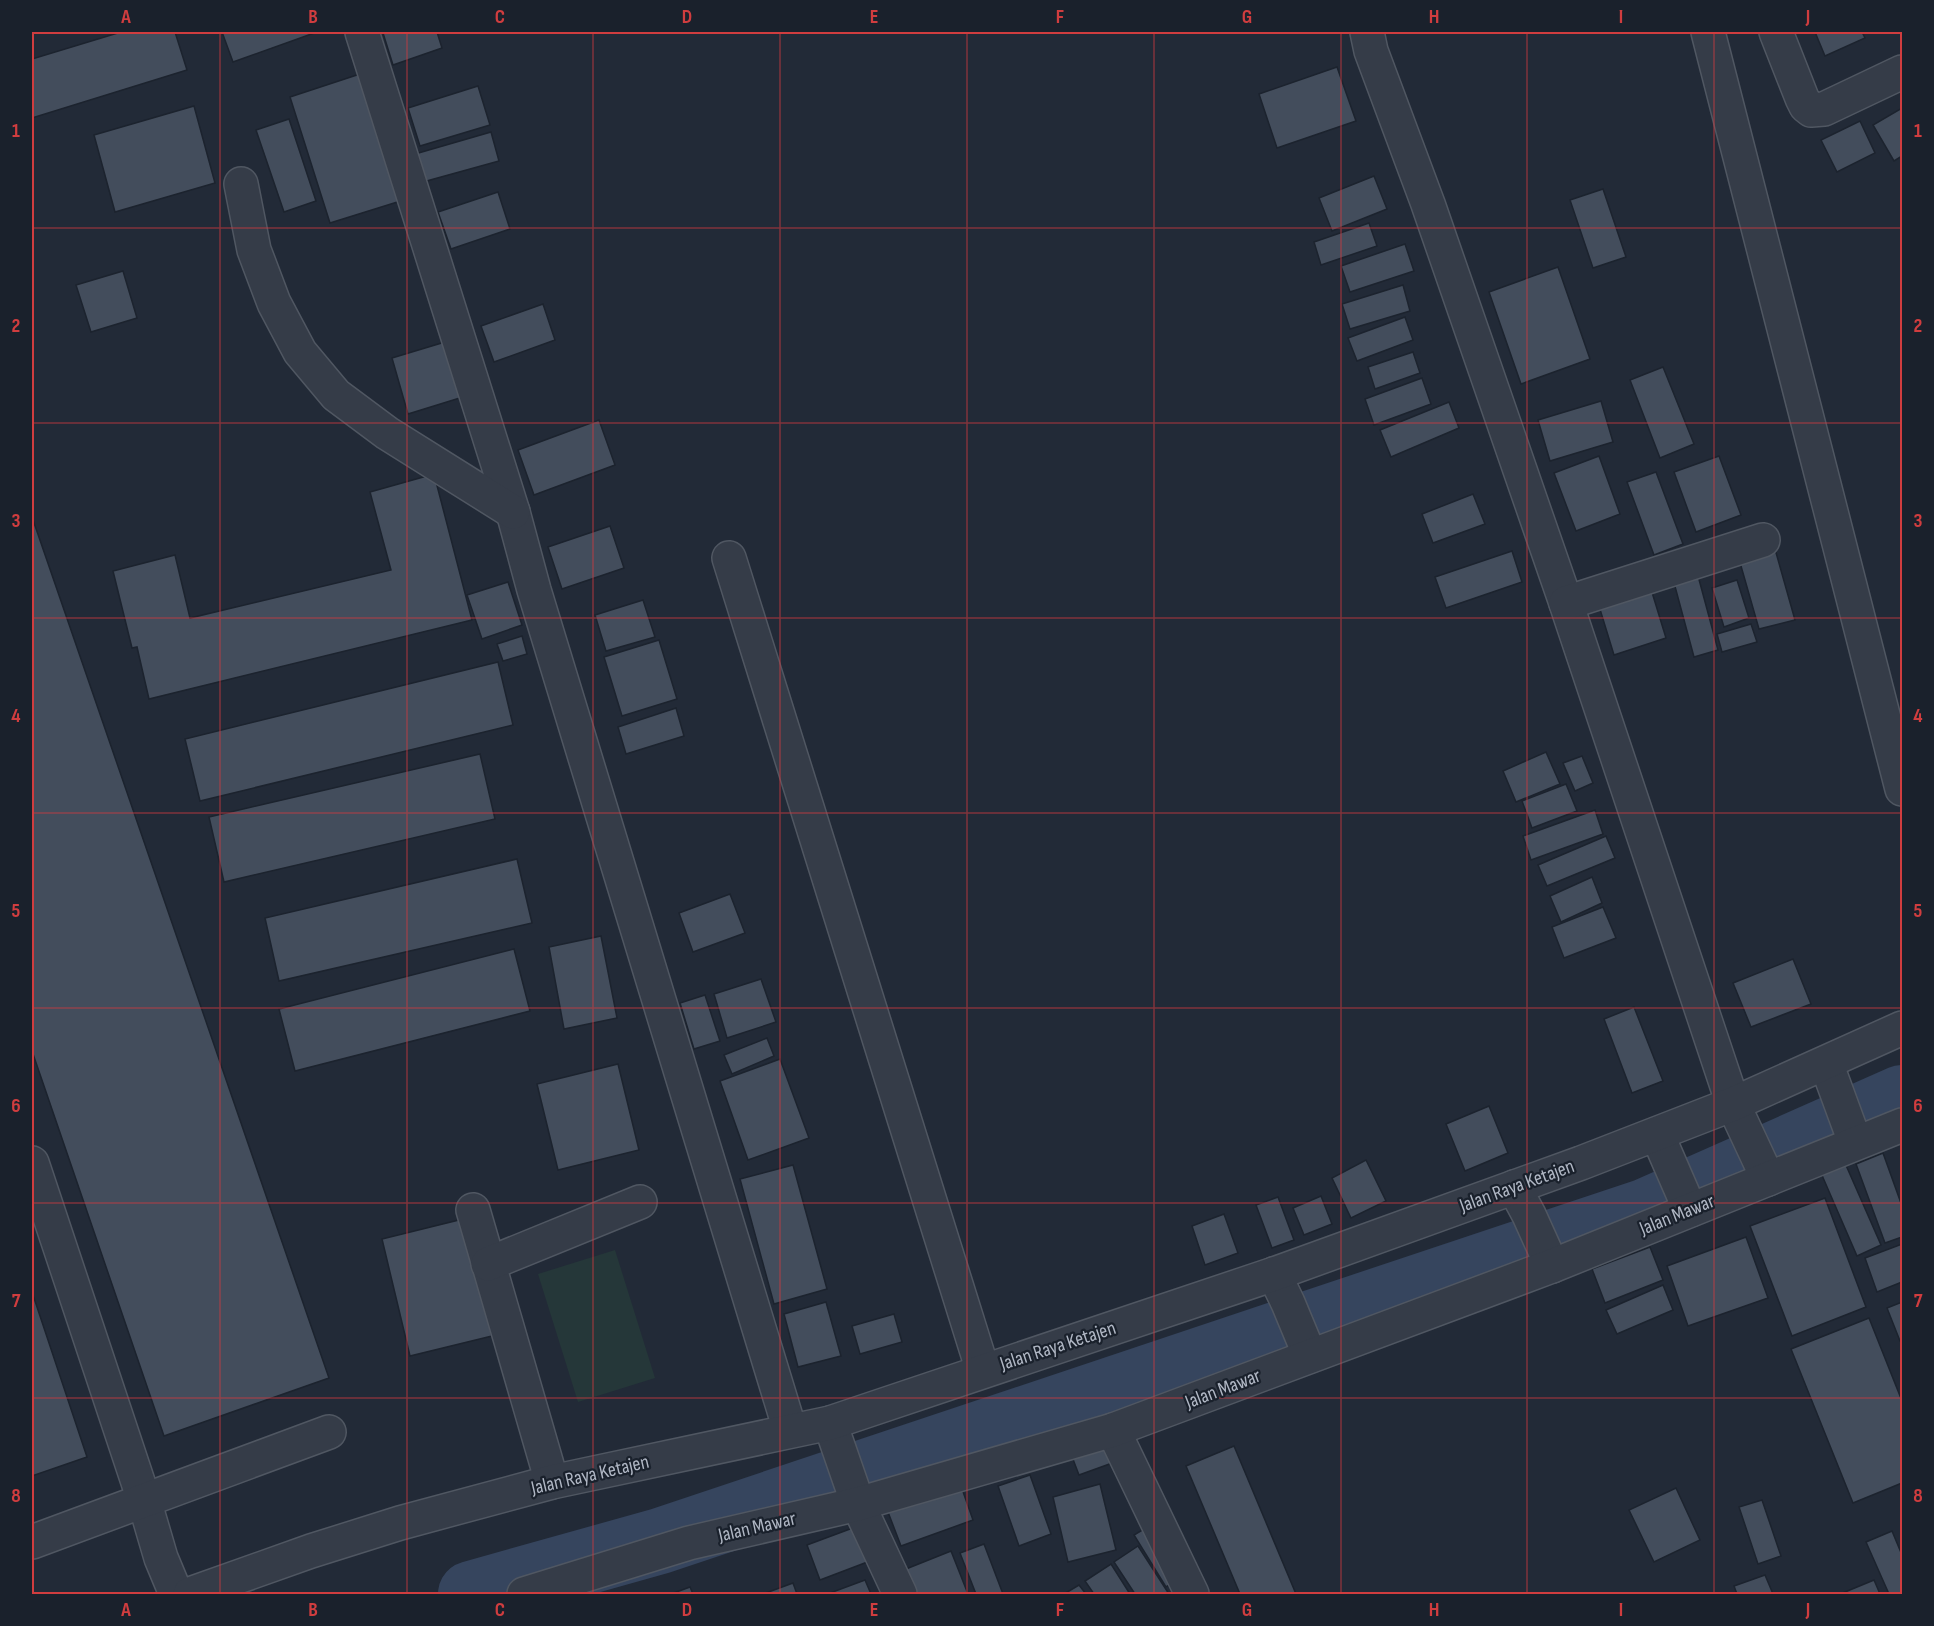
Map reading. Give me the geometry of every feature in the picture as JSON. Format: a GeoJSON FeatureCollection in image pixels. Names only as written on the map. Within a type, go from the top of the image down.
{"type":"FeatureCollection","features":[{"type":"Feature","properties":{"kind":"street"},"geometry":{"type":"LineString","coordinates":[[362,32],[513,512],[534,590],[790,1431]]}},
{"type":"Feature","properties":{"kind":"street"},"geometry":{"type":"LineString","coordinates":[[1367,32],[1371,51],[1428,204],[1566,603],[1740,1118],[1765,1171]]}},
{"type":"Feature","properties":{"kind":"street"},"geometry":{"type":"LineString","coordinates":[[1708,32],[1902,789]]}},
{"type":"Feature","properties":{"kind":"street"},"geometry":{"type":"LineString","coordinates":[[1776,32],[1802,98],[1811,110],[1828,107],[1902,72]]}},
{"type":"Feature","properties":{"kind":"street"},"geometry":{"type":"LineString","coordinates":[[241,184],[254,250],[274,303],[300,352],[336,395],[387,433],[513,512]]}},
{"type":"Feature","properties":{"kind":"street"},"geometry":{"type":"LineString","coordinates":[[1566,603],[1763,540]]}},
{"type":"Feature","properties":{"kind":"street"},"geometry":{"type":"LineString","coordinates":[[729,558],[983,1371]]}},
{"type":"Feature","properties":{"kind":"street","name":"Jalan Raya Ketajen"},"geometry":{"type":"LineString","coordinates":[[190,1594],[311,1551],[400,1523],[552,1482],[790,1431],[834,1433],[983,1371],[1274,1274],[1514,1187],[1662,1145],[1740,1118],[1830,1073],[1902,1028]]}},
{"type":"Feature","properties":{"kind":"street"},"geometry":{"type":"LineString","coordinates":[[1830,1073],[1852,1132]]}},
{"type":"Feature","properties":{"kind":"street","name":"Jalan Mawar"},"geometry":{"type":"LineString","coordinates":[[524,1594],[855,1493],[1113,1430],[1307,1350],[1689,1206],[1852,1132],[1902,1125]]}},
{"type":"Feature","properties":{"kind":"street"},"geometry":{"type":"LineString","coordinates":[[1662,1145],[1689,1206]]}},
{"type":"Feature","properties":{"kind":"street"},"geometry":{"type":"LineString","coordinates":[[32,1163],[144,1500],[161,1558],[176,1594]]}},
{"type":"Feature","properties":{"kind":"street"},"geometry":{"type":"LineString","coordinates":[[1514,1187],[1549,1258]]}},
{"type":"Feature","properties":{"kind":"street"},"geometry":{"type":"LineString","coordinates":[[488,1264],[640,1202]]}},
{"type":"Feature","properties":{"kind":"street"},"geometry":{"type":"LineString","coordinates":[[473,1210],[552,1482]]}},
{"type":"Feature","properties":{"kind":"street"},"geometry":{"type":"LineString","coordinates":[[1274,1274],[1307,1350]]}},
{"type":"Feature","properties":{"kind":"street"},"geometry":{"type":"LineString","coordinates":[[1113,1430],[1192,1594]]}},
{"type":"Feature","properties":{"kind":"street"},"geometry":{"type":"LineString","coordinates":[[32,1542],[329,1432]]}},
{"type":"Feature","properties":{"kind":"street"},"geometry":{"type":"LineString","coordinates":[[834,1433],[855,1493],[900,1594]]}},
{"type":"Feature","properties":{"kind":"shaded area"},"geometry":{"type":"Polygon","coordinates":[[[615,1250],[655,1378],[578,1402],[538,1274],[615,1250]]]}},
{"type":"Feature","properties":{"kind":"building"},"geometry":{"type":"Polygon","coordinates":[[[121,32],[175,32],[187,70],[32,118],[32,59],[121,32]]]}},
{"type":"Feature","properties":{"kind":"building"},"geometry":{"type":"Polygon","coordinates":[[[222,32],[317,32],[233,62],[222,32]]]}},
{"type":"Feature","properties":{"kind":"building"},"geometry":{"type":"Polygon","coordinates":[[[437,32],[442,48],[393,65],[383,33],[437,32]]]}},
{"type":"Feature","properties":{"kind":"building"},"geometry":{"type":"Polygon","coordinates":[[[1815,32],[1862,32],[1865,38],[1825,56],[1815,32]]]}},
{"type":"Feature","properties":{"kind":"building"},"geometry":{"type":"Polygon","coordinates":[[[1337,67],[1356,121],[1277,148],[1259,94],[1337,67]]]}},
{"type":"Feature","properties":{"kind":"building"},"geometry":{"type":"Polygon","coordinates":[[[366,72],[407,199],[330,223],[290,97],[366,72]]]}},
{"type":"Feature","properties":{"kind":"building"},"geometry":{"type":"Polygon","coordinates":[[[478,86],[490,125],[420,146],[408,108],[478,86]]]}},
{"type":"Feature","properties":{"kind":"building"},"geometry":{"type":"Polygon","coordinates":[[[194,106],[215,183],[115,212],[94,135],[194,106]]]}},
{"type":"Feature","properties":{"kind":"building"},"geometry":{"type":"Polygon","coordinates":[[[1902,108],[1902,156],[1894,161],[1873,125],[1902,108]]]}},
{"type":"Feature","properties":{"kind":"building"},"geometry":{"type":"Polygon","coordinates":[[[289,119],[316,201],[284,212],[256,130],[289,119]]]}},
{"type":"Feature","properties":{"kind":"building"},"geometry":{"type":"Polygon","coordinates":[[[1860,121],[1875,153],[1837,172],[1821,140],[1860,121]]]}},
{"type":"Feature","properties":{"kind":"building"},"geometry":{"type":"Polygon","coordinates":[[[491,132],[499,161],[423,182],[415,154],[491,132]]]}},
{"type":"Feature","properties":{"kind":"building"},"geometry":{"type":"Polygon","coordinates":[[[1374,176],[1387,209],[1332,231],[1319,198],[1374,176]]]}},
{"type":"Feature","properties":{"kind":"building"},"geometry":{"type":"Polygon","coordinates":[[[1603,189],[1626,257],[1593,268],[1570,200],[1603,189]]]}},
{"type":"Feature","properties":{"kind":"building"},"geometry":{"type":"Polygon","coordinates":[[[498,192],[510,229],[451,249],[438,212],[498,192]]]}},
{"type":"Feature","properties":{"kind":"building"},"geometry":{"type":"Polygon","coordinates":[[[1369,223],[1377,246],[1321,265],[1314,242],[1369,223]]]}},
{"type":"Feature","properties":{"kind":"building"},"geometry":{"type":"Polygon","coordinates":[[[1405,244],[1414,271],[1350,292],[1341,266],[1405,244]]]}},
{"type":"Feature","properties":{"kind":"building"},"geometry":{"type":"Polygon","coordinates":[[[1558,267],[1590,359],[1521,384],[1489,292],[1558,267]]]}},
{"type":"Feature","properties":{"kind":"building"},"geometry":{"type":"Polygon","coordinates":[[[123,271],[137,318],[91,332],[76,285],[123,271]]]}},
{"type":"Feature","properties":{"kind":"building"},"geometry":{"type":"Polygon","coordinates":[[[1403,285],[1410,311],[1350,329],[1342,304],[1403,285]]]}},
{"type":"Feature","properties":{"kind":"building"},"geometry":{"type":"Polygon","coordinates":[[[543,304],[555,340],[494,362],[481,326],[543,304]]]}},
{"type":"Feature","properties":{"kind":"building"},"geometry":{"type":"Polygon","coordinates":[[[1405,317],[1413,340],[1357,361],[1348,338],[1405,317]]]}},
{"type":"Feature","properties":{"kind":"building"},"geometry":{"type":"Polygon","coordinates":[[[445,342],[463,397],[408,414],[392,358],[445,342]]]}},
{"type":"Feature","properties":{"kind":"building"},"geometry":{"type":"Polygon","coordinates":[[[1413,352],[1420,373],[1375,389],[1368,367],[1413,352]]]}},
{"type":"Feature","properties":{"kind":"building"},"geometry":{"type":"Polygon","coordinates":[[[1663,367],[1694,444],[1660,458],[1630,380],[1663,367]]]}},
{"type":"Feature","properties":{"kind":"building"},"geometry":{"type":"Polygon","coordinates":[[[1422,378],[1431,404],[1374,425],[1365,399],[1422,378]]]}},
{"type":"Feature","properties":{"kind":"building"},"geometry":{"type":"Polygon","coordinates":[[[1601,401],[1613,442],[1550,461],[1538,420],[1601,401]]]}},
{"type":"Feature","properties":{"kind":"building"},"geometry":{"type":"Polygon","coordinates":[[[1449,402],[1459,428],[1391,457],[1380,430],[1449,402]]]}},
{"type":"Feature","properties":{"kind":"building"},"geometry":{"type":"Polygon","coordinates":[[[599,420],[615,465],[534,495],[518,450],[599,420]]]}},
{"type":"Feature","properties":{"kind":"building"},"geometry":{"type":"Polygon","coordinates":[[[1599,456],[1620,514],[1576,531],[1554,473],[1599,456]]]}},
{"type":"Feature","properties":{"kind":"building"},"geometry":{"type":"Polygon","coordinates":[[[1719,456],[1741,515],[1696,532],[1674,472],[1719,456]]]}},
{"type":"Feature","properties":{"kind":"building"},"geometry":{"type":"Polygon","coordinates":[[[1656,472],[1683,544],[1654,555],[1627,482],[1656,472]]]}},
{"type":"Feature","properties":{"kind":"building"},"geometry":{"type":"Polygon","coordinates":[[[434,474],[472,620],[149,699],[137,647],[132,648],[113,571],[175,555],[190,618],[391,570],[370,492],[434,474]]]}},
{"type":"Feature","properties":{"kind":"building"},"geometry":{"type":"Polygon","coordinates":[[[1473,494],[1485,524],[1433,543],[1422,514],[1473,494]]]}},
{"type":"Feature","properties":{"kind":"building"},"geometry":{"type":"Polygon","coordinates":[[[32,517],[329,1378],[164,1436],[32,1051],[32,517]]]}},
{"type":"Feature","properties":{"kind":"building"},"geometry":{"type":"Polygon","coordinates":[[[610,526],[624,568],[562,589],[548,547],[610,526]]]}},
{"type":"Feature","properties":{"kind":"building"},"geometry":{"type":"Polygon","coordinates":[[[1775,549],[1795,620],[1759,629],[1739,559],[1775,549]]]}},
{"type":"Feature","properties":{"kind":"building"},"geometry":{"type":"Polygon","coordinates":[[[1512,551],[1522,582],[1446,608],[1435,577],[1512,551]]]}},
{"type":"Feature","properties":{"kind":"building"},"geometry":{"type":"Polygon","coordinates":[[[1697,572],[1718,650],[1694,657],[1673,579],[1697,572]]]}},
{"type":"Feature","properties":{"kind":"building"},"geometry":{"type":"Polygon","coordinates":[[[1737,580],[1749,618],[1724,627],[1712,588],[1737,580]]]}},
{"type":"Feature","properties":{"kind":"building"},"geometry":{"type":"Polygon","coordinates":[[[508,582],[522,625],[482,639],[467,595],[508,582]]]}},
{"type":"Feature","properties":{"kind":"building"},"geometry":{"type":"Polygon","coordinates":[[[1651,589],[1666,638],[1614,655],[1599,606],[1651,589]]]}},
{"type":"Feature","properties":{"kind":"building"},"geometry":{"type":"Polygon","coordinates":[[[643,600],[655,637],[606,651],[595,615],[643,600]]]}},
{"type":"Feature","properties":{"kind":"building"},"geometry":{"type":"Polygon","coordinates":[[[1751,624],[1757,642],[1722,652],[1717,634],[1751,624]]]}},
{"type":"Feature","properties":{"kind":"building"},"geometry":{"type":"Polygon","coordinates":[[[522,636],[527,654],[503,661],[497,644],[522,636]]]}},
{"type":"Feature","properties":{"kind":"building"},"geometry":{"type":"Polygon","coordinates":[[[659,640],[677,699],[622,716],[604,657],[659,640]]]}},
{"type":"Feature","properties":{"kind":"building"},"geometry":{"type":"Polygon","coordinates":[[[498,662],[513,725],[200,801],[185,739],[498,662]]]}},
{"type":"Feature","properties":{"kind":"building"},"geometry":{"type":"Polygon","coordinates":[[[676,708],[684,736],[626,754],[618,727],[676,708]]]}},
{"type":"Feature","properties":{"kind":"building"},"geometry":{"type":"Polygon","coordinates":[[[1546,752],[1560,784],[1516,802],[1503,771],[1546,752]]]}},
{"type":"Feature","properties":{"kind":"building"},"geometry":{"type":"Polygon","coordinates":[[[480,754],[495,819],[224,882],[209,817],[480,754]]]}},
{"type":"Feature","properties":{"kind":"building"},"geometry":{"type":"Polygon","coordinates":[[[1582,756],[1593,783],[1575,791],[1563,763],[1582,756]]]}},
{"type":"Feature","properties":{"kind":"building"},"geometry":{"type":"Polygon","coordinates":[[[1566,784],[1577,811],[1532,828],[1522,801],[1566,784]]]}},
{"type":"Feature","properties":{"kind":"building"},"geometry":{"type":"Polygon","coordinates":[[[1595,810],[1603,834],[1531,860],[1523,836],[1595,810]]]}},
{"type":"Feature","properties":{"kind":"building"},"geometry":{"type":"Polygon","coordinates":[[[1606,836],[1615,858],[1547,886],[1538,865],[1606,836]]]}},
{"type":"Feature","properties":{"kind":"building"},"geometry":{"type":"Polygon","coordinates":[[[517,859],[532,923],[279,981],[265,918],[517,859]]]}},
{"type":"Feature","properties":{"kind":"building"},"geometry":{"type":"Polygon","coordinates":[[[1592,877],[1602,903],[1561,922],[1550,896],[1592,877]]]}},
{"type":"Feature","properties":{"kind":"building"},"geometry":{"type":"Polygon","coordinates":[[[730,894],[745,933],[693,952],[679,913],[730,894]]]}},
{"type":"Feature","properties":{"kind":"building"},"geometry":{"type":"Polygon","coordinates":[[[1603,907],[1616,938],[1564,958],[1552,927],[1603,907]]]}},
{"type":"Feature","properties":{"kind":"building"},"geometry":{"type":"Polygon","coordinates":[[[601,936],[617,1018],[564,1029],[549,947],[601,936]]]}},
{"type":"Feature","properties":{"kind":"building"},"geometry":{"type":"Polygon","coordinates":[[[514,949],[530,1011],[295,1071],[279,1009],[514,949]]]}},
{"type":"Feature","properties":{"kind":"building"},"geometry":{"type":"Polygon","coordinates":[[[1793,959],[1811,1004],[1751,1027],[1733,983],[1793,959]]]}},
{"type":"Feature","properties":{"kind":"building"},"geometry":{"type":"Polygon","coordinates":[[[761,979],[776,1022],[727,1038],[714,994],[761,979]]]}},
{"type":"Feature","properties":{"kind":"building"},"geometry":{"type":"Polygon","coordinates":[[[705,995],[720,1041],[694,1049],[680,1003],[705,995]]]}},
{"type":"Feature","properties":{"kind":"building"},"geometry":{"type":"Polygon","coordinates":[[[1634,1007],[1663,1081],[1632,1093],[1604,1019],[1634,1007]]]}},
{"type":"Feature","properties":{"kind":"building"},"geometry":{"type":"Polygon","coordinates":[[[767,1038],[774,1056],[732,1074],[724,1055],[767,1038]]]}},
{"type":"Feature","properties":{"kind":"building"},"geometry":{"type":"Polygon","coordinates":[[[780,1059],[809,1138],[748,1160],[720,1081],[780,1059]]]}},
{"type":"Feature","properties":{"kind":"building"},"geometry":{"type":"Polygon","coordinates":[[[618,1064],[639,1150],[558,1170],[537,1084],[618,1064]]]}},
{"type":"Feature","properties":{"kind":"building"},"geometry":{"type":"Polygon","coordinates":[[[1489,1106],[1508,1153],[1465,1171],[1446,1124],[1489,1106]]]}},
{"type":"Feature","properties":{"kind":"building"},"geometry":{"type":"Polygon","coordinates":[[[1883,1153],[1902,1206],[1902,1237],[1885,1243],[1856,1164],[1883,1153]]]}},
{"type":"Feature","properties":{"kind":"building"},"geometry":{"type":"Polygon","coordinates":[[[1366,1160],[1386,1201],[1351,1218],[1332,1178],[1366,1160]]]}},
{"type":"Feature","properties":{"kind":"building"},"geometry":{"type":"Polygon","coordinates":[[[1845,1163],[1881,1245],[1857,1256],[1821,1173],[1845,1163]]]}},
{"type":"Feature","properties":{"kind":"building"},"geometry":{"type":"Polygon","coordinates":[[[793,1165],[827,1289],[774,1304],[740,1179],[793,1165]]]}},
{"type":"Feature","properties":{"kind":"building"},"geometry":{"type":"Polygon","coordinates":[[[1321,1196],[1332,1224],[1304,1235],[1293,1208],[1321,1196]]]}},
{"type":"Feature","properties":{"kind":"building"},"geometry":{"type":"Polygon","coordinates":[[[1278,1197],[1294,1240],[1272,1248],[1256,1205],[1278,1197]]]}},
{"type":"Feature","properties":{"kind":"building"},"geometry":{"type":"Polygon","coordinates":[[[1825,1198],[1866,1307],[1792,1336],[1750,1226],[1825,1198]]]}},
{"type":"Feature","properties":{"kind":"building"},"geometry":{"type":"Polygon","coordinates":[[[1224,1214],[1238,1253],[1205,1265],[1192,1226],[1224,1214]]]}},
{"type":"Feature","properties":{"kind":"building"},"geometry":{"type":"Polygon","coordinates":[[[463,1219],[492,1336],[410,1356],[382,1239],[463,1219]]]}},
{"type":"Feature","properties":{"kind":"building"},"geometry":{"type":"Polygon","coordinates":[[[1746,1237],[1768,1298],[1688,1326],[1667,1266],[1746,1237]]]}},
{"type":"Feature","properties":{"kind":"building"},"geometry":{"type":"Polygon","coordinates":[[[1902,1244],[1902,1282],[1877,1292],[1865,1258],[1902,1244]]]}},
{"type":"Feature","properties":{"kind":"building"},"geometry":{"type":"Polygon","coordinates":[[[1650,1247],[1663,1280],[1605,1303],[1592,1269],[1650,1247]]]}},
{"type":"Feature","properties":{"kind":"building"},"geometry":{"type":"Polygon","coordinates":[[[1663,1285],[1673,1310],[1617,1334],[1606,1310],[1663,1285]]]}},
{"type":"Feature","properties":{"kind":"building"},"geometry":{"type":"Polygon","coordinates":[[[32,1292],[87,1457],[32,1476],[32,1292]]]}},
{"type":"Feature","properties":{"kind":"building"},"geometry":{"type":"Polygon","coordinates":[[[826,1302],[841,1356],[798,1367],[784,1314],[826,1302]]]}},
{"type":"Feature","properties":{"kind":"building"},"geometry":{"type":"Polygon","coordinates":[[[1902,1302],[1902,1340],[1900,1341],[1887,1308],[1902,1302]]]}},
{"type":"Feature","properties":{"kind":"building"},"geometry":{"type":"Polygon","coordinates":[[[894,1314],[902,1342],[860,1354],[852,1326],[894,1314]]]}},
{"type":"Feature","properties":{"kind":"building"},"geometry":{"type":"Polygon","coordinates":[[[1869,1318],[1902,1401],[1902,1483],[1853,1503],[1791,1349],[1869,1318]]]}},
{"type":"Feature","properties":{"kind":"building"},"geometry":{"type":"Polygon","coordinates":[[[1107,1441],[1115,1462],[1079,1475],[1071,1454],[1107,1441]]]}},
{"type":"Feature","properties":{"kind":"building"},"geometry":{"type":"Polygon","coordinates":[[[1234,1446],[1296,1594],[1240,1594],[1186,1466],[1234,1446]]]}},
{"type":"Feature","properties":{"kind":"building"},"geometry":{"type":"Polygon","coordinates":[[[1030,1475],[1051,1534],[1019,1546],[998,1486],[1030,1475]]]}},
{"type":"Feature","properties":{"kind":"building"},"geometry":{"type":"Polygon","coordinates":[[[1100,1484],[1116,1550],[1068,1562],[1053,1497],[1100,1484]]]}},
{"type":"Feature","properties":{"kind":"building"},"geometry":{"type":"Polygon","coordinates":[[[961,1486],[973,1520],[901,1546],[888,1512],[961,1486]]]}},
{"type":"Feature","properties":{"kind":"building"},"geometry":{"type":"Polygon","coordinates":[[[1676,1488],[1700,1540],[1654,1562],[1629,1510],[1676,1488]]]}},
{"type":"Feature","properties":{"kind":"building"},"geometry":{"type":"Polygon","coordinates":[[[1762,1500],[1781,1556],[1758,1564],[1739,1507],[1762,1500]]]}},
{"type":"Feature","properties":{"kind":"building"},"geometry":{"type":"Polygon","coordinates":[[[858,1526],[870,1561],[820,1580],[807,1545],[858,1526]]]}},
{"type":"Feature","properties":{"kind":"building"},"geometry":{"type":"Polygon","coordinates":[[[1149,1526],[1181,1578],[1166,1587],[1134,1535],[1149,1526]]]}},
{"type":"Feature","properties":{"kind":"building"},"geometry":{"type":"Polygon","coordinates":[[[1892,1531],[1902,1555],[1902,1594],[1889,1594],[1866,1542],[1892,1531]]]}},
{"type":"Feature","properties":{"kind":"building"},"geometry":{"type":"Polygon","coordinates":[[[984,1544],[1003,1594],[976,1594],[960,1553],[984,1544]]]}},
{"type":"Feature","properties":{"kind":"building"},"geometry":{"type":"Polygon","coordinates":[[[1138,1546],[1169,1594],[1135,1594],[1114,1562],[1138,1546]]]}},
{"type":"Feature","properties":{"kind":"building"},"geometry":{"type":"Polygon","coordinates":[[[951,1551],[968,1594],[916,1594],[906,1569],[951,1551]]]}},
{"type":"Feature","properties":{"kind":"building"},"geometry":{"type":"Polygon","coordinates":[[[1111,1564],[1130,1594],[1094,1594],[1085,1581],[1111,1564]]]}},
{"type":"Feature","properties":{"kind":"building"},"geometry":{"type":"Polygon","coordinates":[[[1765,1575],[1773,1594],[1737,1594],[1734,1586],[1765,1575]]]}},
{"type":"Feature","properties":{"kind":"building"},"geometry":{"type":"Polygon","coordinates":[[[865,1580],[871,1594],[830,1593],[865,1580]]]}},
{"type":"Feature","properties":{"kind":"building"},"geometry":{"type":"Polygon","coordinates":[[[1874,1580],[1880,1594],[1841,1594],[1845,1592],[1874,1580]]]}},
{"type":"Feature","properties":{"kind":"building"},"geometry":{"type":"Polygon","coordinates":[[[793,1583],[797,1594],[763,1594],[793,1583]]]}},
{"type":"Feature","properties":{"kind":"building"},"geometry":{"type":"Polygon","coordinates":[[[1079,1585],[1086,1594],[1064,1594],[1079,1585]]]}},
{"type":"Feature","properties":{"kind":"building"},"geometry":{"type":"Polygon","coordinates":[[[690,1587],[693,1594],[671,1594],[690,1587]]]}},
{"type":"Feature","properties":{"kind":"waterway"},"geometry":{"type":"LineString","coordinates":[[471,1594],[660,1541],[1647,1211],[1902,1098]]}}]}
